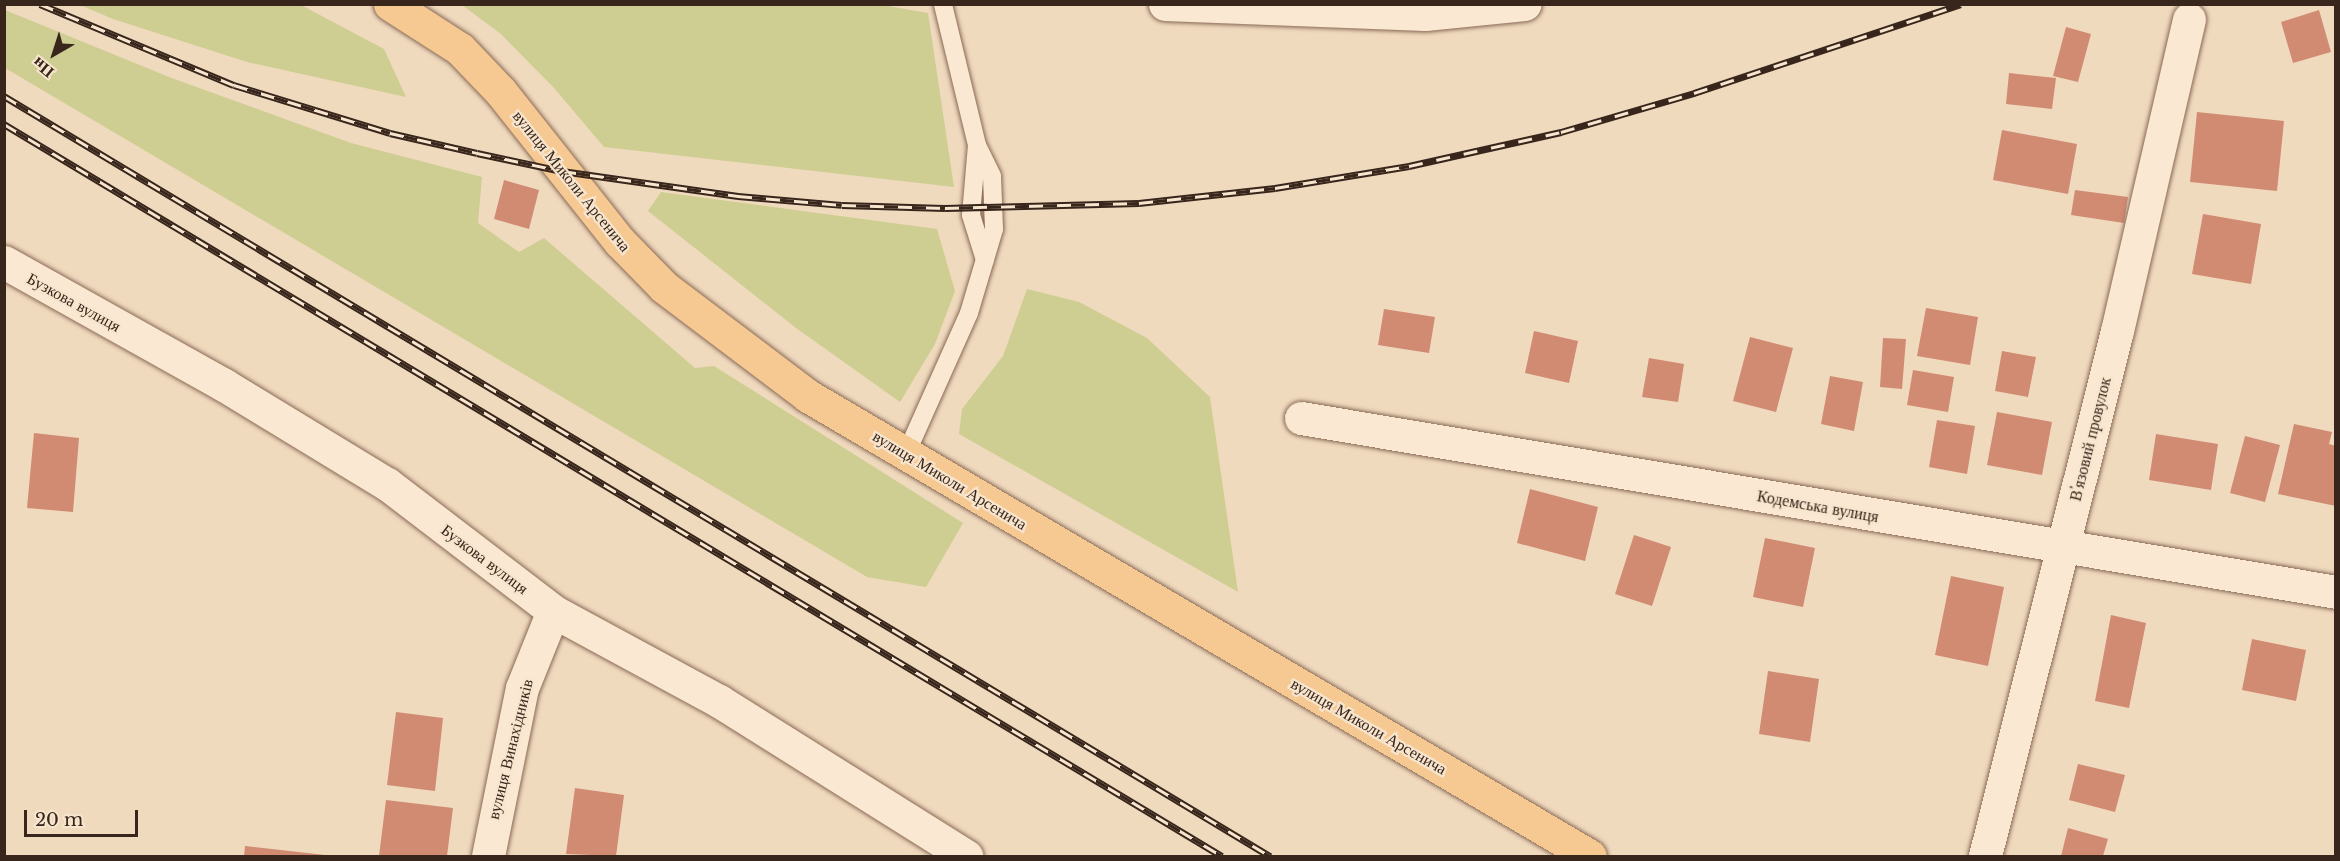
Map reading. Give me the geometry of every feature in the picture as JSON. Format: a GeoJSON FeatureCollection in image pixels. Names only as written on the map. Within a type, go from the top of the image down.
{"type":"FeatureCollection","features":[{"type":"Feature","properties":{"kind":"main road","name":"вулиця Миколи Арсенича"},"geometry":{"type":"LineString","coordinates":[[390,4],[460,49],[501,92],[620,242],[664,287],[808,396],[1590,856]]}},
{"type":"Feature","properties":{"kind":"street"},"geometry":{"type":"LineString","coordinates":[[1165,4],[1425,14],[1525,4]]}},
{"type":"Feature","properties":{"kind":"street","name":"Вʼязовий провулок"},"geometry":{"type":"LineString","coordinates":[[1985,856],[2064,544],[2189,19]]}},
{"type":"Feature","properties":{"kind":"street","name":"Бузкова вулиця"},"geometry":{"type":"LineString","coordinates":[[4,262],[224,385],[387,484],[553,610],[719,701],[966,856]]}},
{"type":"Feature","properties":{"kind":"street","name":"Кодемська вулиця"},"geometry":{"type":"LineString","coordinates":[[1301,418],[2064,544],[2336,592]]}},
{"type":"Feature","properties":{"kind":"street","name":"вулиця Винахідників"},"geometry":{"type":"LineString","coordinates":[[488,856],[522,688],[553,610]]}},
{"type":"Feature","properties":{"kind":"lane"},"geometry":{"type":"LineString","coordinates":[[906,454],[969,312],[985,260],[995,203],[992,176],[977,145],[943,4]]}},
{"type":"Feature","properties":{"kind":"shaded area"},"geometry":{"type":"Polygon","coordinates":[[[877,4],[928,13],[954,187],[604,147],[554,88],[501,34],[462,5],[877,4]]]}},
{"type":"Feature","properties":{"kind":"shaded area"},"geometry":{"type":"Polygon","coordinates":[[[80,5],[301,5],[384,49],[406,97],[247,62],[113,19],[80,5]]]}},
{"type":"Feature","properties":{"kind":"shaded area"},"geometry":{"type":"Polygon","coordinates":[[[5,10],[169,77],[351,143],[482,177],[478,223],[519,252],[544,238],[695,368],[714,366],[963,523],[926,587],[867,577],[5,68],[5,10]]]}},
{"type":"Feature","properties":{"kind":"shaded area"},"geometry":{"type":"Polygon","coordinates":[[[661,192],[937,229],[955,291],[935,344],[900,402],[796,328],[648,211],[661,192]]]}},
{"type":"Feature","properties":{"kind":"shaded area"},"geometry":{"type":"Polygon","coordinates":[[[1027,289],[1079,302],[1147,338],[1210,397],[1238,592],[959,434],[962,409],[1003,356],[1027,289]]]}},
{"type":"Feature","properties":{"kind":"building"},"geometry":{"type":"Polygon","coordinates":[[[2319,10],[2331,52],[2293,63],[2281,22],[2319,10]]]}},
{"type":"Feature","properties":{"kind":"building"},"geometry":{"type":"Polygon","coordinates":[[[2066,27],[2091,34],[2078,82],[2053,76],[2066,27]]]}},
{"type":"Feature","properties":{"kind":"building"},"geometry":{"type":"Polygon","coordinates":[[[2009,73],[2056,78],[2052,109],[2006,104],[2009,73]]]}},
{"type":"Feature","properties":{"kind":"building"},"geometry":{"type":"Polygon","coordinates":[[[2197,112],[2284,121],[2277,191],[2190,182],[2197,112]]]}},
{"type":"Feature","properties":{"kind":"building"},"geometry":{"type":"Polygon","coordinates":[[[2002,130],[2077,144],[2068,194],[1993,180],[2002,130]]]}},
{"type":"Feature","properties":{"kind":"building"},"geometry":{"type":"Polygon","coordinates":[[[504,180],[539,190],[529,229],[494,219],[504,180]]]}},
{"type":"Feature","properties":{"kind":"building"},"geometry":{"type":"Polygon","coordinates":[[[2075,190],[2128,197],[2124,223],[2071,215],[2075,190]]]}},
{"type":"Feature","properties":{"kind":"building"},"geometry":{"type":"Polygon","coordinates":[[[2203,214],[2261,224],[2251,284],[2192,274],[2203,214]]]}},
{"type":"Feature","properties":{"kind":"building"},"geometry":{"type":"Polygon","coordinates":[[[1926,308],[1978,317],[1970,365],[1917,356],[1926,308]]]}},
{"type":"Feature","properties":{"kind":"building"},"geometry":{"type":"Polygon","coordinates":[[[1384,309],[1435,317],[1429,353],[1378,345],[1384,309]]]}},
{"type":"Feature","properties":{"kind":"building"},"geometry":{"type":"Polygon","coordinates":[[[1534,331],[1578,341],[1569,383],[1525,373],[1534,331]]]}},
{"type":"Feature","properties":{"kind":"building"},"geometry":{"type":"Polygon","coordinates":[[[1750,337],[1793,348],[1776,412],[1733,401],[1750,337]]]}},
{"type":"Feature","properties":{"kind":"building"},"geometry":{"type":"Polygon","coordinates":[[[1883,338],[1906,339],[1902,389],[1880,387],[1883,338]]]}},
{"type":"Feature","properties":{"kind":"building"},"geometry":{"type":"Polygon","coordinates":[[[2002,351],[2036,357],[2028,397],[1995,391],[2002,351]]]}},
{"type":"Feature","properties":{"kind":"building"},"geometry":{"type":"Polygon","coordinates":[[[1649,358],[1684,364],[1678,402],[1642,397],[1649,358]]]}},
{"type":"Feature","properties":{"kind":"building"},"geometry":{"type":"Polygon","coordinates":[[[1913,370],[1954,377],[1948,412],[1907,405],[1913,370]]]}},
{"type":"Feature","properties":{"kind":"building"},"geometry":{"type":"Polygon","coordinates":[[[1830,376],[1863,382],[1854,431],[1821,424],[1830,376]]]}},
{"type":"Feature","properties":{"kind":"building"},"geometry":{"type":"Polygon","coordinates":[[[1997,412],[2052,422],[2042,475],[1987,465],[1997,412]]]}},
{"type":"Feature","properties":{"kind":"building"},"geometry":{"type":"Polygon","coordinates":[[[1937,420],[1975,426],[1967,474],[1929,467],[1937,420]]]}},
{"type":"Feature","properties":{"kind":"building"},"geometry":{"type":"Polygon","coordinates":[[[2294,424],[2332,432],[2329,444],[2336,446],[2336,506],[2278,494],[2294,424]]]}},
{"type":"Feature","properties":{"kind":"building"},"geometry":{"type":"Polygon","coordinates":[[[34,433],[79,438],[73,512],[27,508],[34,433]]]}},
{"type":"Feature","properties":{"kind":"building"},"geometry":{"type":"Polygon","coordinates":[[[2156,434],[2218,444],[2211,490],[2149,480],[2156,434]]]}},
{"type":"Feature","properties":{"kind":"building"},"geometry":{"type":"Polygon","coordinates":[[[2245,436],[2280,445],[2265,502],[2230,493],[2245,436]]]}},
{"type":"Feature","properties":{"kind":"building"},"geometry":{"type":"Polygon","coordinates":[[[1530,489],[1598,507],[1585,561],[1517,543],[1530,489]]]}},
{"type":"Feature","properties":{"kind":"building"},"geometry":{"type":"Polygon","coordinates":[[[1634,535],[1671,547],[1652,606],[1615,594],[1634,535]]]}},
{"type":"Feature","properties":{"kind":"building"},"geometry":{"type":"Polygon","coordinates":[[[1765,538],[1815,548],[1803,607],[1753,597],[1765,538]]]}},
{"type":"Feature","properties":{"kind":"building"},"geometry":{"type":"Polygon","coordinates":[[[1951,576],[2004,587],[1988,666],[1935,655],[1951,576]]]}},
{"type":"Feature","properties":{"kind":"building"},"geometry":{"type":"Polygon","coordinates":[[[2111,615],[2146,623],[2129,708],[2095,701],[2111,615]]]}},
{"type":"Feature","properties":{"kind":"building"},"geometry":{"type":"Polygon","coordinates":[[[2252,639],[2306,650],[2296,701],[2242,690],[2252,639]]]}},
{"type":"Feature","properties":{"kind":"building"},"geometry":{"type":"Polygon","coordinates":[[[1768,671],[1819,679],[1810,742],[1759,734],[1768,671]]]}},
{"type":"Feature","properties":{"kind":"building"},"geometry":{"type":"Polygon","coordinates":[[[396,712],[443,718],[435,791],[387,785],[396,712]]]}},
{"type":"Feature","properties":{"kind":"building"},"geometry":{"type":"Polygon","coordinates":[[[2078,764],[2125,775],[2115,812],[2069,800],[2078,764]]]}},
{"type":"Feature","properties":{"kind":"building"},"geometry":{"type":"Polygon","coordinates":[[[575,788],[624,795],[616,856],[566,854],[575,788]]]}},
{"type":"Feature","properties":{"kind":"building"},"geometry":{"type":"Polygon","coordinates":[[[386,800],[453,808],[447,856],[379,856],[386,800]]]}},
{"type":"Feature","properties":{"kind":"building"},"geometry":{"type":"Polygon","coordinates":[[[2068,828],[2108,839],[2103,856],[2061,856],[2068,828]]]}},
{"type":"Feature","properties":{"kind":"building"},"geometry":{"type":"Polygon","coordinates":[[[245,846],[325,855],[325,856],[244,856],[245,846]]]}},
{"type":"Feature","properties":{"kind":"railway"},"geometry":{"type":"LineString","coordinates":[[40,4],[234,85],[390,133],[477,153],[562,171],[738,196],[842,205],[945,208],[1139,203],[1275,188],[1409,166],[1561,132],[1694,93],[1961,4]]}},
{"type":"Feature","properties":{"kind":"railway"},"geometry":{"type":"LineString","coordinates":[[4,96],[1270,856]]}},
{"type":"Feature","properties":{"kind":"railway"},"geometry":{"type":"LineString","coordinates":[[4,124],[1222,856]]}}]}
